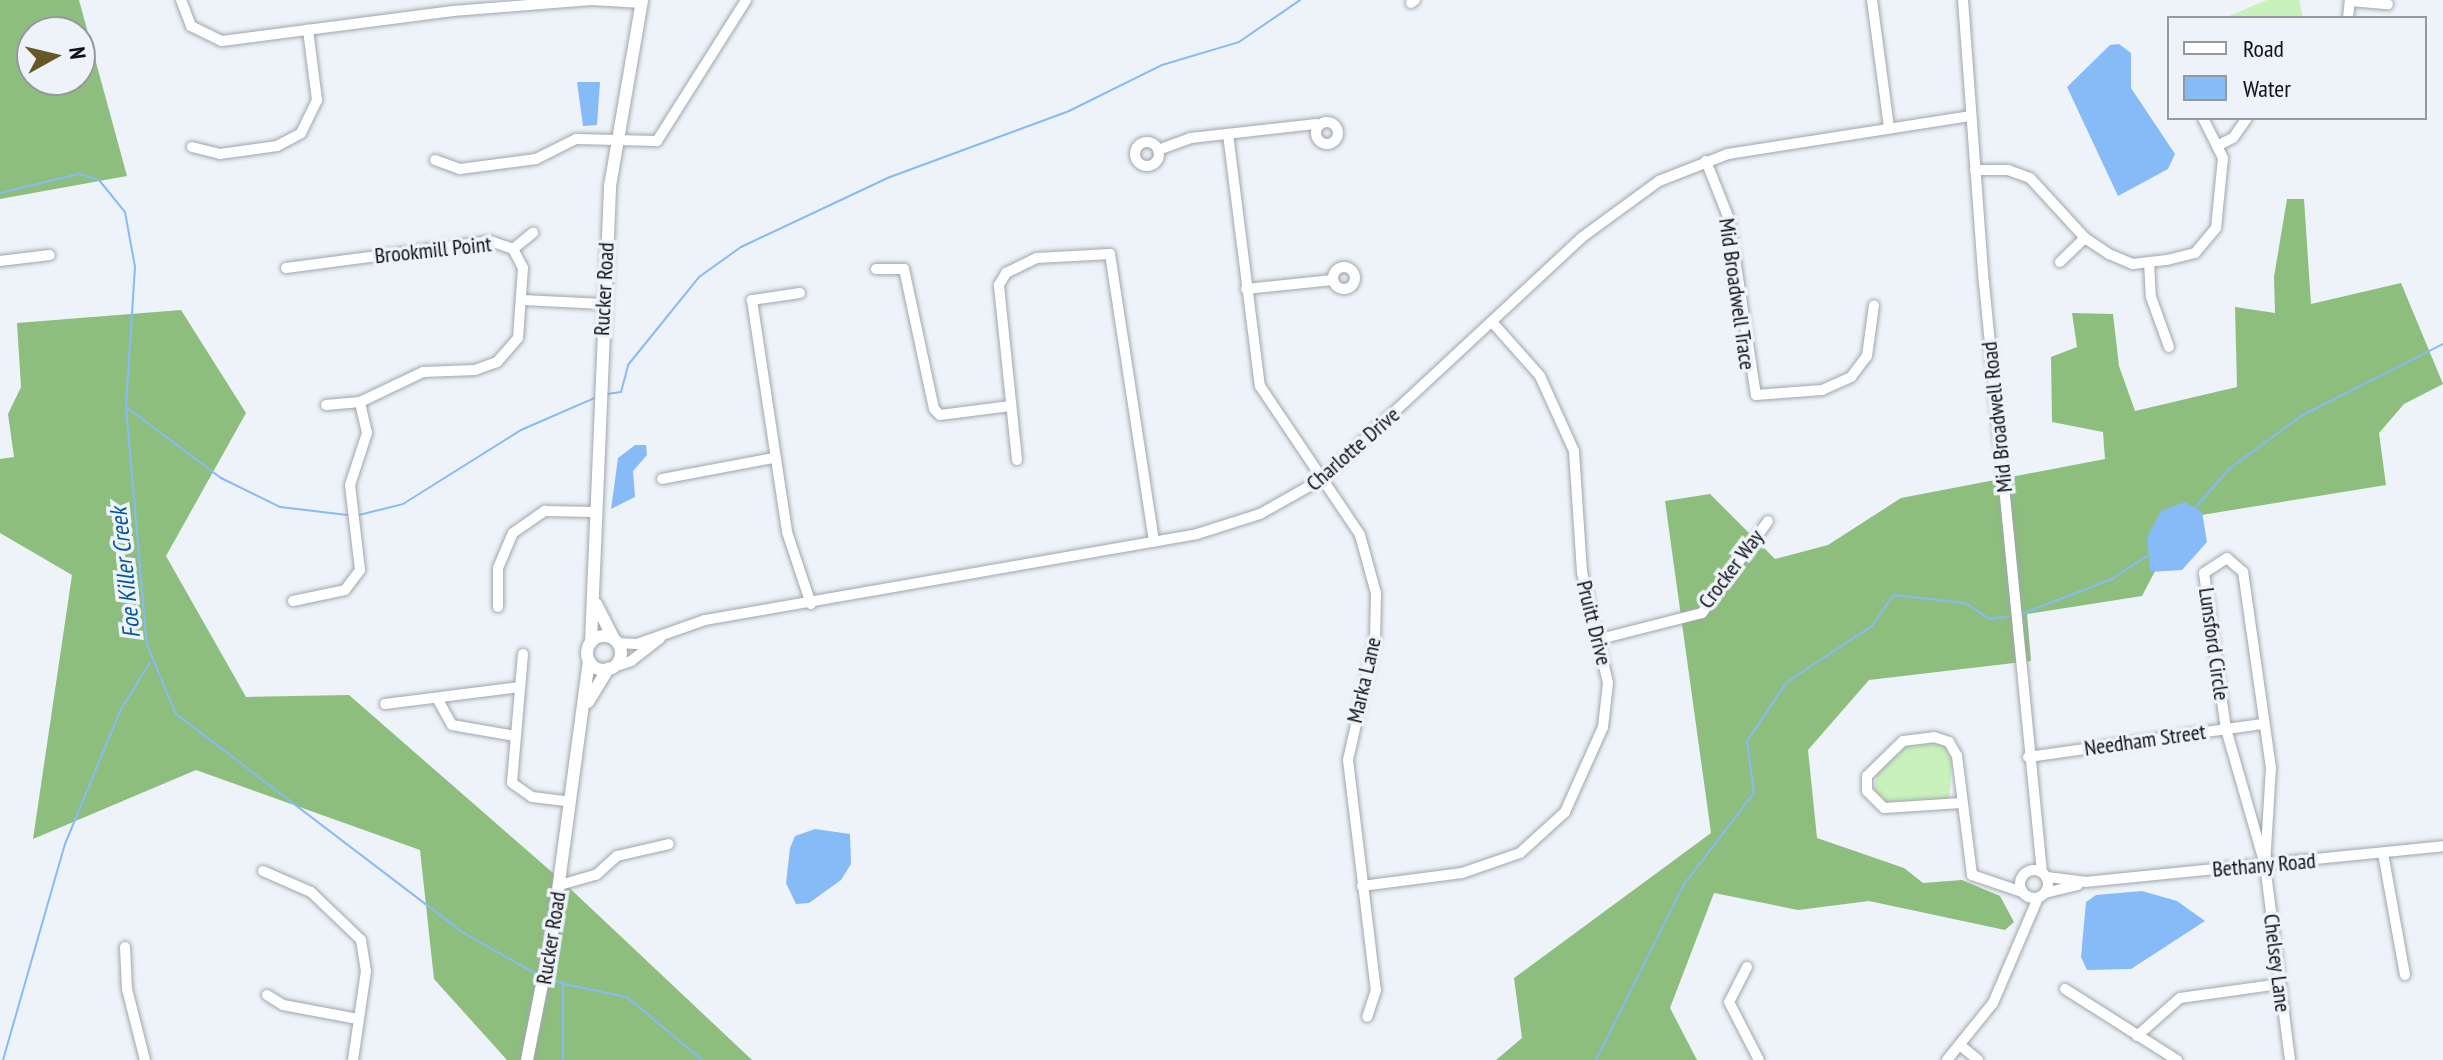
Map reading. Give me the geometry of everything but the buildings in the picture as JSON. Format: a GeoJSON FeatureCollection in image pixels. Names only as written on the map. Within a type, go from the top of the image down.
{"type":"FeatureCollection","features":[{"type":"Feature","properties":{"kind":"main road","name":"Rucker Road"},"geometry":{"type":"LineString","coordinates":[[527,1060],[560,885],[589,661],[603,304],[614,144],[642,2]]}},
{"type":"Feature","properties":{"kind":"main road","name":"Rucker Road"},"geometry":{"type":"LineString","coordinates":[[581,720],[621,654],[598,612],[592,581]]}},
{"type":"Feature","properties":{"kind":"main road"},"geometry":{"type":"LineString","coordinates":[[591,642],[616,641]]}},
{"type":"Feature","properties":{"kind":"main road"},"geometry":{"type":"LineString","coordinates":[[589,661],[611,668]]}},
{"type":"Feature","properties":{"kind":"street"},"geometry":{"type":"LineString","coordinates":[[181,0],[191,26],[214,40],[465,10],[592,0],[642,2]]}},
{"type":"Feature","properties":{"kind":"street"},"geometry":{"type":"LineString","coordinates":[[435,160],[460,169],[536,159],[576,139],[614,144],[657,141],[746,0]]}},
{"type":"Feature","properties":{"kind":"street"},"geometry":{"type":"LineString","coordinates":[[1872,0],[1889,128]]}},
{"type":"Feature","properties":{"kind":"street"},"geometry":{"type":"LineString","coordinates":[[1963,4],[1976,0]]}},
{"type":"Feature","properties":{"kind":"street"},"geometry":{"type":"LineString","coordinates":[[2350,0],[2388,4]]}},
{"type":"Feature","properties":{"kind":"street","name":"Mid Broadwell Road"},"geometry":{"type":"LineString","coordinates":[[1963,4],[2035,834],[2044,875],[2042,896]]}},
{"type":"Feature","properties":{"kind":"street"},"geometry":{"type":"LineString","coordinates":[[192,147],[220,154],[277,146],[301,133],[317,100],[308,30]]}},
{"type":"Feature","properties":{"kind":"street","name":"Charlotte Drive"},"geometry":{"type":"LineString","coordinates":[[611,668],[631,661],[661,636],[690,623],[811,604],[1229,526],[1322,479],[1616,210],[1706,161],[1971,116]]}},
{"type":"Feature","properties":{"kind":"street"},"geometry":{"type":"LineString","coordinates":[[1975,170],[2008,170],[2030,178],[2085,238],[2133,264],[2195,253],[2216,228],[2223,197],[2217,146],[2204,120]]}},
{"type":"Feature","properties":{"kind":"street"},"geometry":{"type":"LineString","coordinates":[[2217,146],[2233,138],[2246,120]]}},
{"type":"Feature","properties":{"kind":"street"},"geometry":{"type":"LineString","coordinates":[[1158,150],[1191,138],[1316,124]]}},
{"type":"Feature","properties":{"kind":"street","name":"Marka Lane"},"geometry":{"type":"LineString","coordinates":[[1228,134],[1260,386],[1360,535],[1376,593],[1375,640],[1348,760],[1376,990],[1367,1017]]}},
{"type":"Feature","properties":{"kind":"street","name":"Mid Broadwell Trace"},"geometry":{"type":"LineString","coordinates":[[1706,161],[1729,219],[1756,395],[1770,399],[1822,390],[1851,377],[1867,356],[1874,305]]}},
{"type":"Feature","properties":{"kind":"street"},"geometry":{"type":"LineString","coordinates":[[513,249],[533,233]]}},
{"type":"Feature","properties":{"kind":"street"},"geometry":{"type":"LineString","coordinates":[[2060,262],[2085,238]]}},
{"type":"Feature","properties":{"kind":"street","name":"Brookmill Point"},"geometry":{"type":"LineString","coordinates":[[286,268],[490,241],[513,249],[523,268],[518,338],[497,362],[475,370],[423,372],[360,402],[326,405]]}},
{"type":"Feature","properties":{"kind":"street"},"geometry":{"type":"LineString","coordinates":[[1017,460],[997,304],[1006,273],[1037,258],[1110,254],[1154,542]]}},
{"type":"Feature","properties":{"kind":"street"},"geometry":{"type":"LineString","coordinates":[[0,261],[50,255]]}},
{"type":"Feature","properties":{"kind":"street"},"geometry":{"type":"LineString","coordinates":[[2149,262],[2151,297],[2169,347]]}},
{"type":"Feature","properties":{"kind":"street"},"geometry":{"type":"LineString","coordinates":[[876,269],[904,269],[934,409],[940,415],[1010,406]]}},
{"type":"Feature","properties":{"kind":"street"},"geometry":{"type":"LineString","coordinates":[[1246,289],[1333,280]]}},
{"type":"Feature","properties":{"kind":"street"},"geometry":{"type":"LineString","coordinates":[[800,293],[752,300],[773,458],[811,604]]}},
{"type":"Feature","properties":{"kind":"street"},"geometry":{"type":"LineString","coordinates":[[523,300],[603,304]]}},
{"type":"Feature","properties":{"kind":"street","name":"Pruitt Drive"},"geometry":{"type":"LineString","coordinates":[[1362,886],[1486,868],[1551,828],[1577,791],[1603,727],[1608,683],[1582,572],[1577,471],[1567,428],[1540,376],[1493,323]]}},
{"type":"Feature","properties":{"kind":"street"},"geometry":{"type":"LineString","coordinates":[[293,601],[345,590],[360,570],[350,485],[367,433],[360,402]]}},
{"type":"Feature","properties":{"kind":"street"},"geometry":{"type":"LineString","coordinates":[[662,479],[773,458]]}},
{"type":"Feature","properties":{"kind":"street"},"geometry":{"type":"LineString","coordinates":[[498,607],[498,568],[513,533],[545,511],[593,512]]}},
{"type":"Feature","properties":{"kind":"street","name":"Crocker Way"},"geometry":{"type":"LineString","coordinates":[[1600,639],[1702,613],[1768,521]]}},
{"type":"Feature","properties":{"kind":"street","name":"Lunsford Circle"},"geometry":{"type":"LineString","coordinates":[[2227,558],[2243,572],[2263,724],[2272,798],[2265,865],[2226,729],[2204,573],[2227,558]]}},
{"type":"Feature","properties":{"kind":"street","name":"Charlotte Drive"},"geometry":{"type":"LineString","coordinates":[[616,641],[661,636]]}},
{"type":"Feature","properties":{"kind":"street"},"geometry":{"type":"LineString","coordinates":[[523,654],[512,783],[520,793],[570,802]]}},
{"type":"Feature","properties":{"kind":"street"},"geometry":{"type":"LineString","coordinates":[[385,704],[520,687]]}},
{"type":"Feature","properties":{"kind":"street"},"geometry":{"type":"LineString","coordinates":[[437,698],[452,725],[515,736]]}},
{"type":"Feature","properties":{"kind":"street","name":"Needham Street"},"geometry":{"type":"LineString","coordinates":[[2028,757],[2263,724]]}},
{"type":"Feature","properties":{"kind":"street"},"geometry":{"type":"LineString","coordinates":[[1947,1060],[1993,1003],[2024,929],[2042,896],[2024,894],[2004,884],[1972,875],[1957,756],[1942,739],[1903,741],[1867,776],[1867,791],[1884,808],[1961,803]]}},
{"type":"Feature","properties":{"kind":"street","name":"Mid Broadwell Road"},"geometry":{"type":"LineString","coordinates":[[2024,894],[2023,875],[2035,834]]}},
{"type":"Feature","properties":{"kind":"street"},"geometry":{"type":"LineString","coordinates":[[560,885],[596,875],[617,856],[669,844]]}},
{"type":"Feature","properties":{"kind":"street","name":"Bethany Road"},"geometry":{"type":"LineString","coordinates":[[2042,896],[2085,882],[2443,846]]}},
{"type":"Feature","properties":{"kind":"street"},"geometry":{"type":"LineString","coordinates":[[2383,853],[2405,975]]}},
{"type":"Feature","properties":{"kind":"street","name":"Chelsey Lane"},"geometry":{"type":"LineString","coordinates":[[2265,865],[2290,1060]]}},
{"type":"Feature","properties":{"kind":"street"},"geometry":{"type":"LineString","coordinates":[[263,871],[311,892],[361,940],[366,971],[354,1060]]}},
{"type":"Feature","properties":{"kind":"street","name":"Bethany Road"},"geometry":{"type":"LineString","coordinates":[[2004,884],[2023,875],[2085,882]]}},
{"type":"Feature","properties":{"kind":"street"},"geometry":{"type":"LineString","coordinates":[[2024,894],[2024,929]]}},
{"type":"Feature","properties":{"kind":"street"},"geometry":{"type":"LineString","coordinates":[[125,947],[127,989],[145,1060]]}},
{"type":"Feature","properties":{"kind":"street"},"geometry":{"type":"LineString","coordinates":[[1747,967],[1729,1002],[1759,1060]]}},
{"type":"Feature","properties":{"kind":"street"},"geometry":{"type":"LineString","coordinates":[[2137,1036],[2180,998],[2279,984]]}},
{"type":"Feature","properties":{"kind":"street"},"geometry":{"type":"LineString","coordinates":[[2065,989],[2177,1060]]}},
{"type":"Feature","properties":{"kind":"street"},"geometry":{"type":"LineString","coordinates":[[267,995],[283,1005],[358,1019]]}},
{"type":"Feature","properties":{"kind":"street"},"geometry":{"type":"LineString","coordinates":[[1961,1046],[1978,1060]]}},
{"type":"Feature","properties":{"kind":"green space"},"geometry":{"type":"Polygon","coordinates":[[[0,0],[79,0],[83,16],[16,16],[16,96],[96,96],[96,62],[127,176],[0,199],[0,0]]]}},
{"type":"Feature","properties":{"kind":"green space"},"geometry":{"type":"Polygon","coordinates":[[[2267,0],[2299,0],[2303,16],[2229,16],[2267,0]]]}},
{"type":"Feature","properties":{"kind":"green space"},"geometry":{"type":"Polygon","coordinates":[[[2287,199],[2304,199],[2311,304],[2401,283],[2443,384],[2404,404],[2379,433],[2386,485],[2183,518],[2142,596],[2027,614],[2031,661],[1869,680],[1808,750],[1817,838],[1904,868],[1923,883],[1962,880],[2000,896],[2014,922],[2005,930],[1869,901],[1798,910],[1714,893],[1670,1008],[1697,1060],[1496,1060],[1522,1038],[1514,978],[1711,833],[1665,501],[1710,494],[1775,559],[1828,545],[1901,498],[2105,459],[2103,432],[2052,422],[2051,357],[2077,347],[2072,313],[2113,314],[2119,366],[2135,411],[2237,387],[2235,307],[2275,313],[2274,277],[2287,199]]]}},
{"type":"Feature","properties":{"kind":"green space"},"geometry":{"type":"Polygon","coordinates":[[[181,310],[246,413],[166,556],[246,697],[349,695],[561,880],[752,1060],[507,1060],[434,979],[420,850],[196,770],[33,839],[72,575],[0,533],[0,459],[14,457],[8,414],[21,387],[17,323],[181,310]]]}},
{"type":"Feature","properties":{"kind":"green space"},"geometry":{"type":"Polygon","coordinates":[[[1931,740],[1945,745],[1952,762],[1949,799],[1887,804],[1874,792],[1878,769],[1905,746],[1931,740]]]}},
{"type":"Feature","properties":{"kind":"water"},"geometry":{"type":"Polygon","coordinates":[[[2119,44],[2131,53],[2131,88],[2175,154],[2168,169],[2118,196],[2067,87],[2110,45],[2119,44]]]}},
{"type":"Feature","properties":{"kind":"water"},"geometry":{"type":"Polygon","coordinates":[[[577,82],[600,82],[597,125],[583,126],[577,82]]]}},
{"type":"Feature","properties":{"kind":"water"},"geometry":{"type":"Polygon","coordinates":[[[635,445],[646,445],[647,455],[633,471],[635,497],[611,509],[618,458],[635,445]]]}},
{"type":"Feature","properties":{"kind":"water"},"geometry":{"type":"Polygon","coordinates":[[[2185,502],[2202,512],[2207,542],[2182,570],[2150,572],[2147,537],[2161,511],[2185,502]]]}},
{"type":"Feature","properties":{"kind":"water"},"geometry":{"type":"Polygon","coordinates":[[[815,829],[850,834],[851,864],[841,880],[809,903],[796,904],[786,883],[790,848],[795,836],[815,829]]]}},
{"type":"Feature","properties":{"kind":"water"},"geometry":{"type":"Polygon","coordinates":[[[2142,891],[2177,901],[2205,921],[2131,969],[2087,970],[2081,957],[2086,902],[2096,895],[2142,891]]]}},
{"type":"Feature","properties":{"kind":"waterway"},"geometry":{"type":"LineString","coordinates":[[607,394],[621,392],[628,365],[699,277],[741,247],[890,177],[1069,111],[1162,65],[1239,42],[1300,0]]}},
{"type":"Feature","properties":{"kind":"waterway","name":"Foe Killer Creek"},"geometry":{"type":"LineString","coordinates":[[0,193],[79,174],[99,180],[125,212],[135,267],[126,407],[147,645],[176,714],[462,932],[540,976]]}},
{"type":"Feature","properties":{"kind":"waterway"},"geometry":{"type":"LineString","coordinates":[[2194,509],[2229,469],[2301,416],[2443,344]]}},
{"type":"Feature","properties":{"kind":"waterway"},"geometry":{"type":"LineString","coordinates":[[359,515],[403,504],[521,430],[597,397]]}},
{"type":"Feature","properties":{"kind":"waterway"},"geometry":{"type":"LineString","coordinates":[[126,407],[221,478],[280,507],[348,515]]}},
{"type":"Feature","properties":{"kind":"waterway"},"geometry":{"type":"LineString","coordinates":[[2022,614],[2112,579],[2147,556]]}},
{"type":"Feature","properties":{"kind":"waterway"},"geometry":{"type":"LineString","coordinates":[[1596,1060],[1684,884],[1754,793],[1747,741],[1787,682],[1872,626],[1894,595],[1965,603],[1990,619],[2011,616]]}},
{"type":"Feature","properties":{"kind":"waterway"},"geometry":{"type":"LineString","coordinates":[[3,1060],[65,844],[120,711],[150,662]]}},
{"type":"Feature","properties":{"kind":"waterway","name":"Foe Killer Creek"},"geometry":{"type":"LineString","coordinates":[[550,979],[563,983],[563,1060]]}},
{"type":"Feature","properties":{"kind":"waterway"},"geometry":{"type":"LineString","coordinates":[[564,984],[627,997],[702,1060]]}}]}
